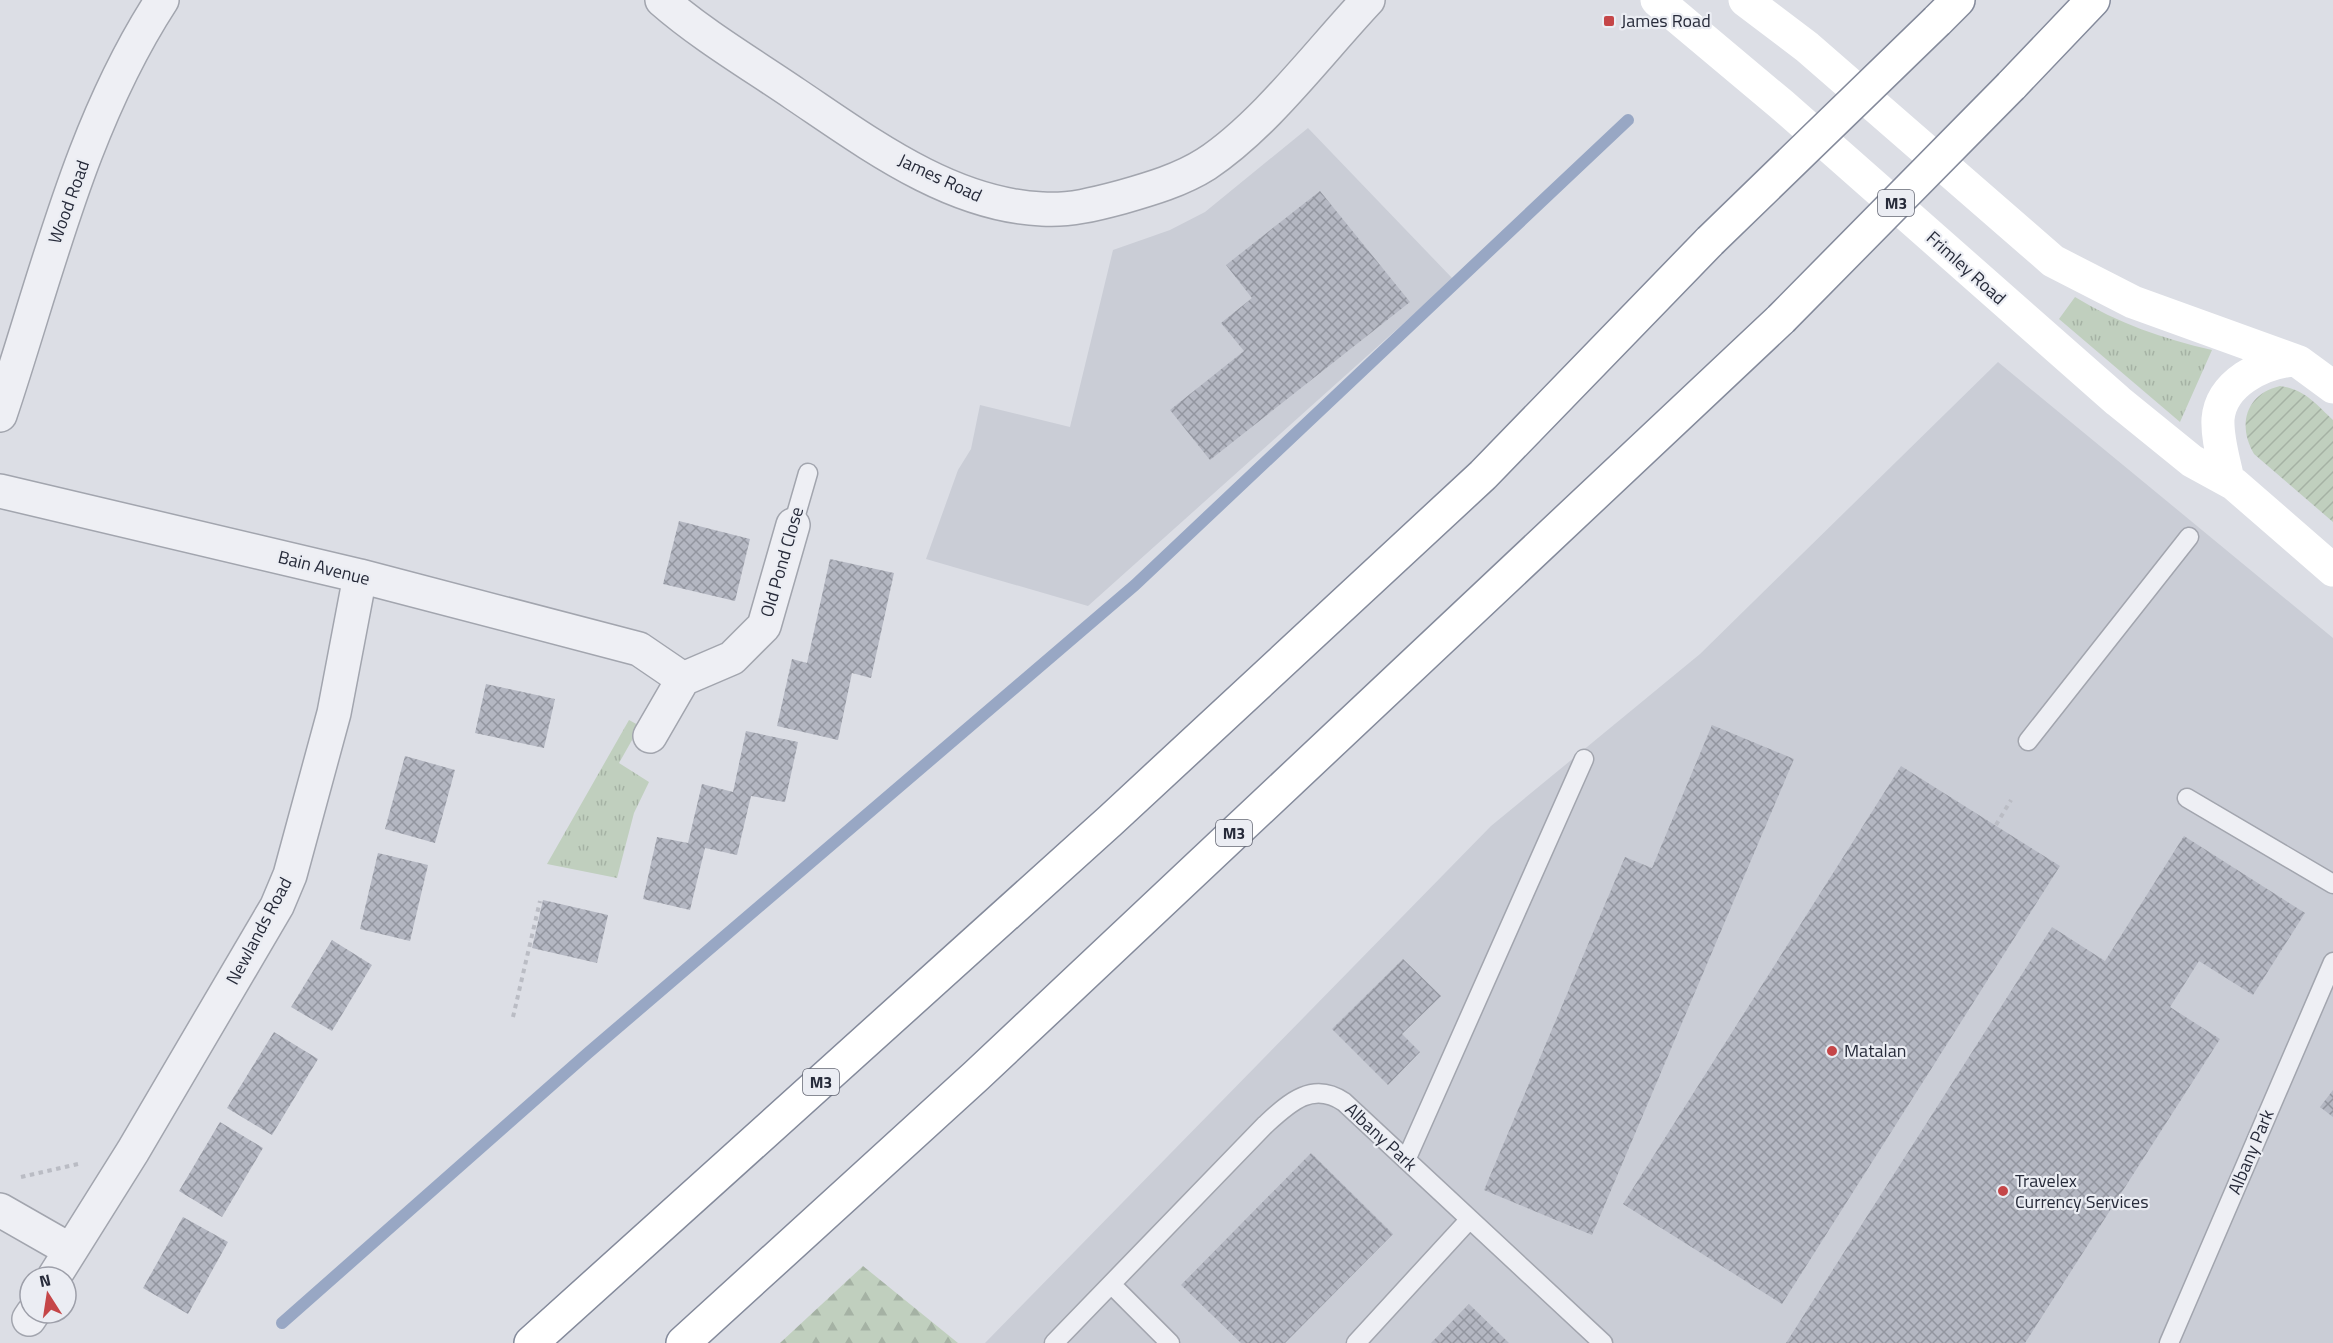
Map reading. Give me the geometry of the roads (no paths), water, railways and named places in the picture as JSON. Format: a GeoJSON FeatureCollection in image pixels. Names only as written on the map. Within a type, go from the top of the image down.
{"type":"FeatureCollection","features":[{"type":"Feature","properties":{"kind":"main road","name":"Frimley Road"},"geometry":{"type":"LineString","coordinates":[[1657,0],[1781,104],[2118,401],[2192,461],[2228,480],[2333,570]]}},
{"type":"Feature","properties":{"kind":"main road"},"geometry":{"type":"LineString","coordinates":[[1745,0],[1807,47],[2053,261],[2133,302],[2293,360],[2333,387]]}},
{"type":"Feature","properties":{"kind":"main road","name":"M3"},"geometry":{"type":"LineString","coordinates":[[683,1343],[985,1068],[1781,319],[2093,0]]}},
{"type":"Feature","properties":{"kind":"main road","name":"M3"},"geometry":{"type":"LineString","coordinates":[[531,1343],[1111,820],[1483,475],[1710,241],[1948,10]]}},
{"type":"Feature","properties":{"kind":"main road"},"geometry":{"type":"LineString","coordinates":[[2228,480],[2218,419],[2222,405],[2230,391],[2251,373],[2274,362],[2293,360]]}},
{"type":"Feature","properties":{"kind":"street","name":"Wood Road"},"geometry":{"type":"LineString","coordinates":[[0,415],[77,175],[135,42],[162,0]]}},
{"type":"Feature","properties":{"kind":"street","name":"James Road"},"geometry":{"type":"LineString","coordinates":[[662,0],[813,106],[901,161],[964,192],[1004,205],[1044,210],[1088,206],[1128,195],[1161,185],[1206,164],[1256,122],[1368,0]]}},
{"type":"Feature","properties":{"kind":"street","name":"Bain Avenue"},"geometry":{"type":"LineString","coordinates":[[0,491],[360,576],[639,649],[683,679]]}},
{"type":"Feature","properties":{"kind":"street","name":"Old Pond Close"},"geometry":{"type":"LineString","coordinates":[[683,679],[732,658],[764,626],[793,525]]}},
{"type":"Feature","properties":{"kind":"street","name":"Newlands Road"},"geometry":{"type":"LineString","coordinates":[[0,1210],[62,1263],[133,1151],[277,906],[290,875],[334,713],[360,576]]}},
{"type":"Feature","properties":{"kind":"street"},"geometry":{"type":"LineString","coordinates":[[650,736],[683,679]]}},
{"type":"Feature","properties":{"kind":"lane","name":"Old Pond Close"},"geometry":{"type":"LineString","coordinates":[[793,525],[808,473]]}},
{"type":"Feature","properties":{"kind":"lane"},"geometry":{"type":"LineString","coordinates":[[2028,741],[2189,537]]}},
{"type":"Feature","properties":{"kind":"lane"},"geometry":{"type":"LineString","coordinates":[[1406,1160],[1584,759]]}},
{"type":"Feature","properties":{"kind":"lane"},"geometry":{"type":"LineString","coordinates":[[2187,798],[2333,884]]}},
{"type":"Feature","properties":{"kind":"lane","name":"Albany Park"},"geometry":{"type":"LineString","coordinates":[[2169,1343],[2333,962]]}},
{"type":"Feature","properties":{"kind":"lane","name":"Albany Park"},"geometry":{"type":"LineString","coordinates":[[1054,1343],[1265,1125],[1300,1096],[1316,1093],[1339,1098],[1603,1343]]}},
{"type":"Feature","properties":{"kind":"lane"},"geometry":{"type":"LineString","coordinates":[[1356,1343],[1469,1220]]}},
{"type":"Feature","properties":{"kind":"lane"},"geometry":{"type":"LineString","coordinates":[[1112,1285],[1170,1343]]}},
{"type":"Feature","properties":{"kind":"waterway"},"geometry":{"type":"LineString","coordinates":[[282,1323],[588,1053],[1135,585],[1628,120]]}},
{"type":"Feature","properties":{"kind":"place","name":"James Road"},"geometry":{"type":"Point","coordinates":[1609,21]}},
{"type":"Feature","properties":{"kind":"place","name":"Matalan"},"geometry":{"type":"Point","coordinates":[1832,1051]}},
{"type":"Feature","properties":{"kind":"place","name":"Travelex Currency Services"},"geometry":{"type":"Point","coordinates":[2003,1191]}}]}
